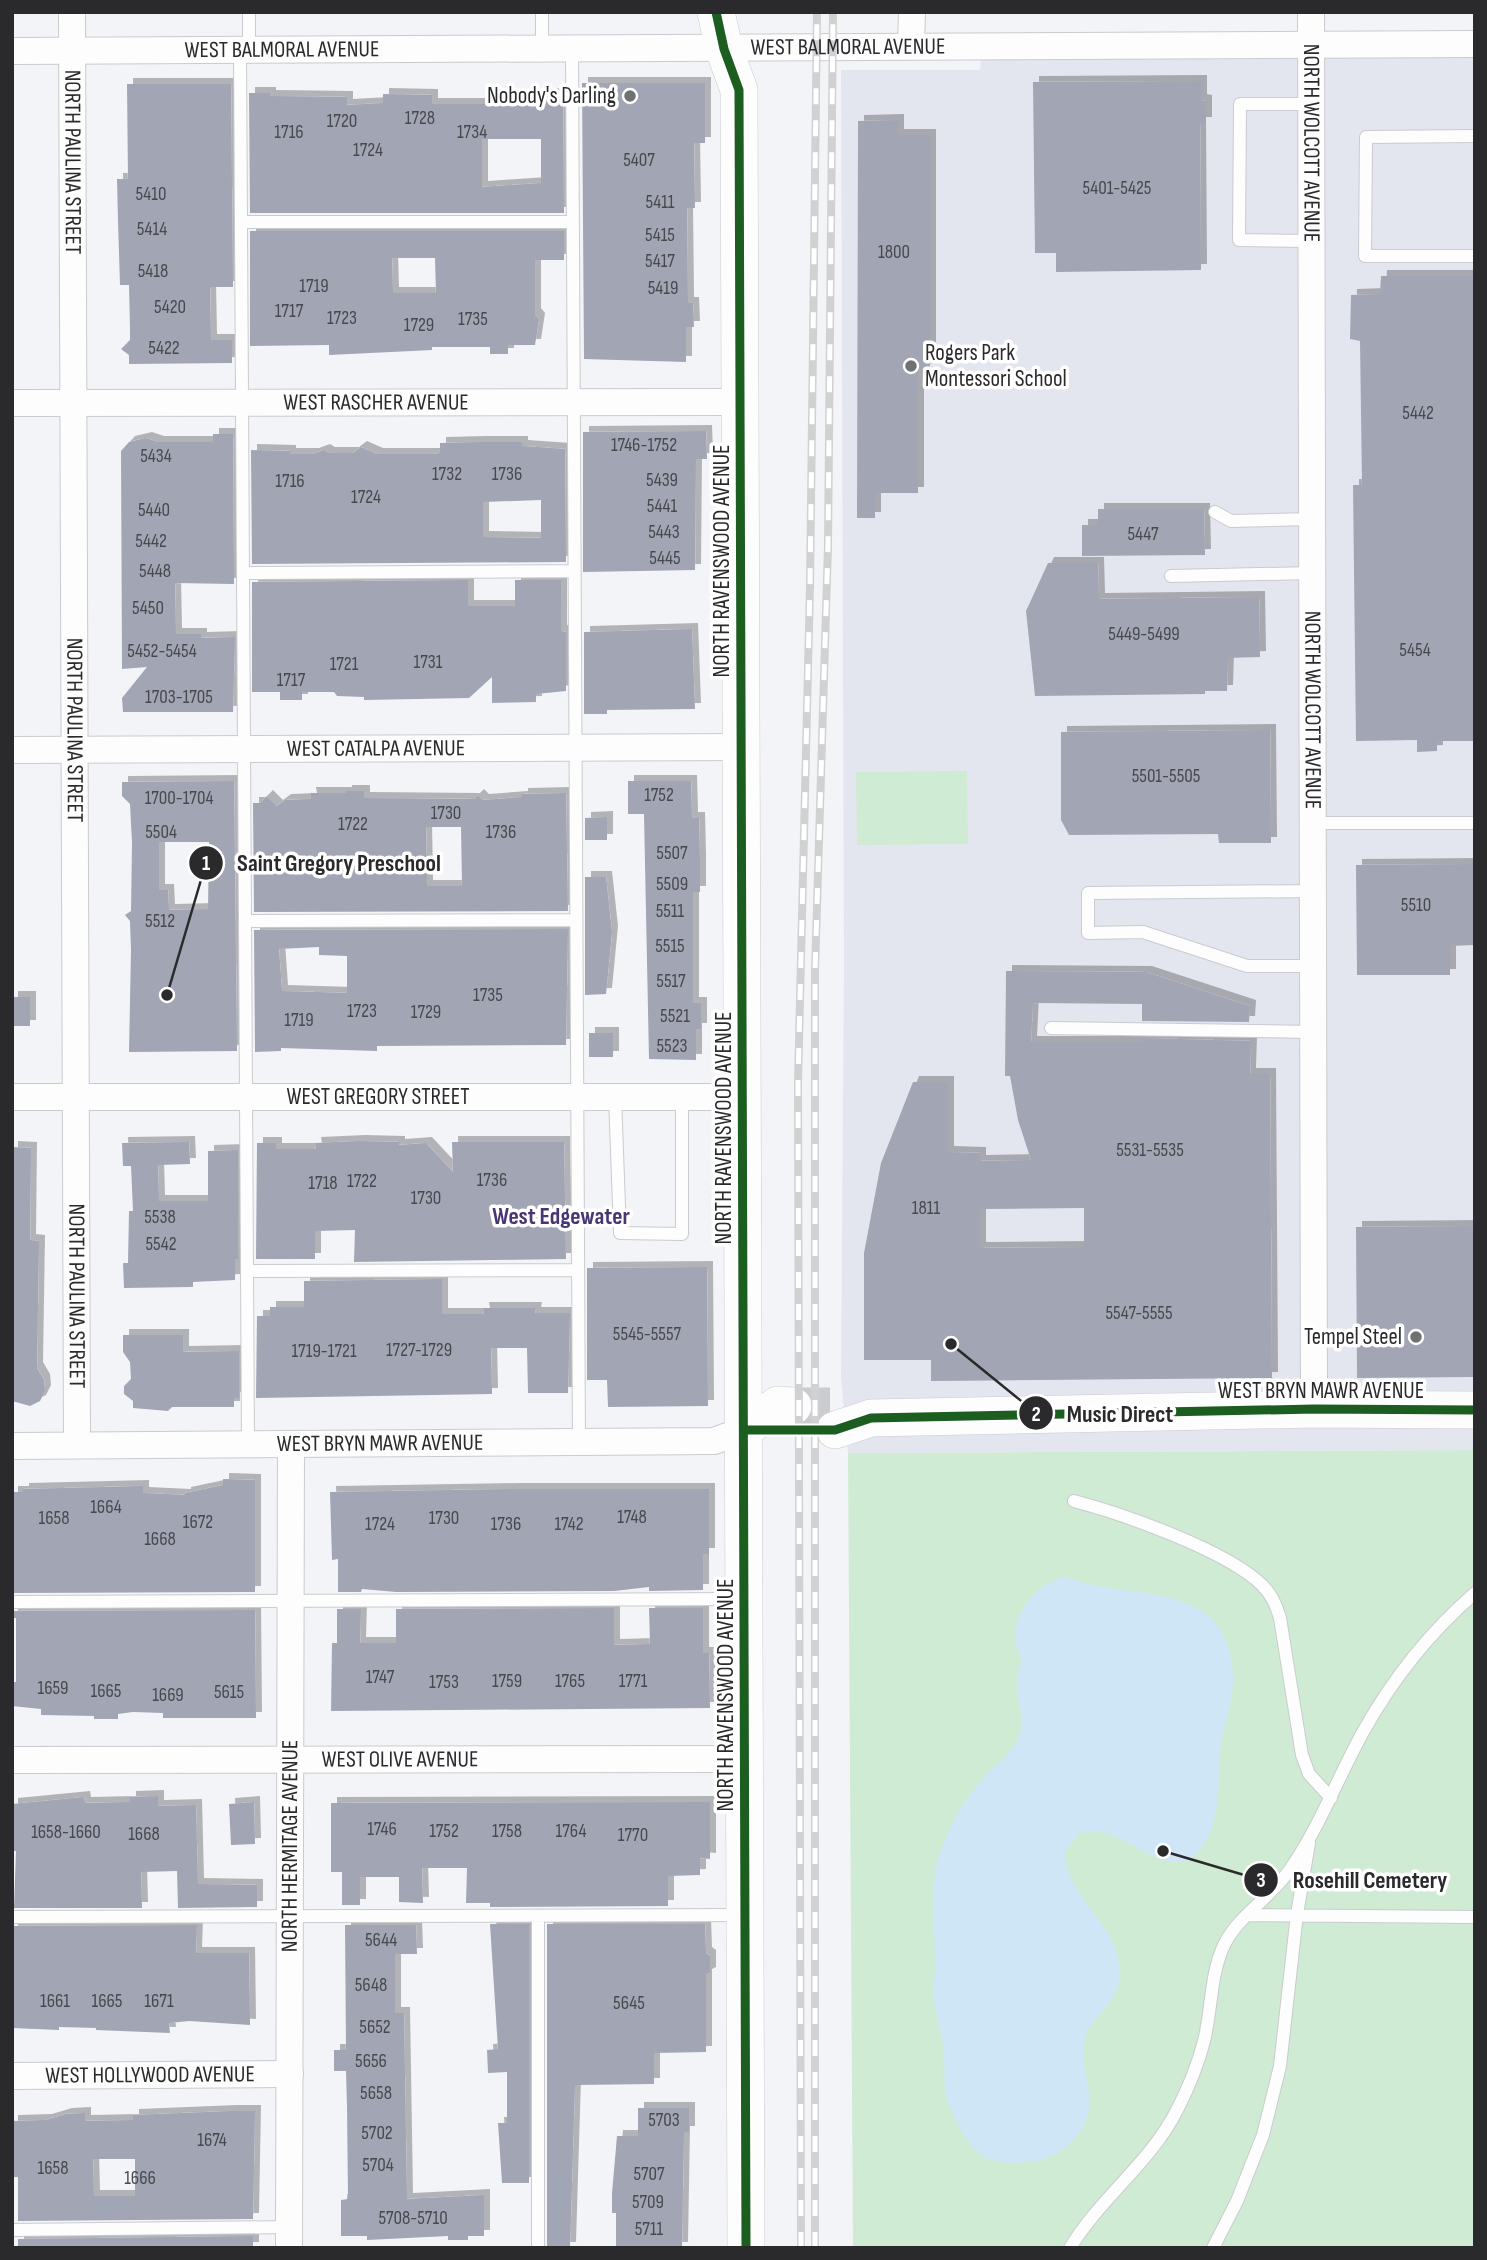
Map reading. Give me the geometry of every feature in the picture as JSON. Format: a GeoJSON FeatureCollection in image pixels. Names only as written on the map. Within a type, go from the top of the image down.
{"type":"FeatureCollection","features":[{"type":"Feature","properties":{"kind":"street","name":"NORTH PAULINA STREET"},"geometry":{"type":"LineString","coordinates":[[72,12],[77,1445]]}},
{"type":"Feature","properties":{"kind":"street","name":"NORTH RAVENSWOOD AVENUE"},"geometry":{"type":"LineString","coordinates":[[716,12],[724,49],[739,90],[746,2248]]}},
{"type":"Feature","properties":{"kind":"street"},"geometry":{"type":"LineString","coordinates":[[911,45],[912,12]]}},
{"type":"Feature","properties":{"kind":"street","name":"NORTH WOLCOTT AVENUE"},"geometry":{"type":"LineString","coordinates":[[1311,12],[1314,1409]]}},
{"type":"Feature","properties":{"kind":"street","name":"WEST BALMORAL AVENUE"},"geometry":{"type":"LineString","coordinates":[[12,51],[1475,44]]}},
{"type":"Feature","properties":{"kind":"street","name":"WEST RASCHER AVENUE"},"geometry":{"type":"LineString","coordinates":[[12,403],[740,402]]}},
{"type":"Feature","properties":{"kind":"street","name":"WEST CATALPA AVENUE"},"geometry":{"type":"LineString","coordinates":[[12,750],[741,747]]}},
{"type":"Feature","properties":{"kind":"street","name":"WEST GREGORY STREET"},"geometry":{"type":"LineString","coordinates":[[12,1097],[744,1097]]}},
{"type":"Feature","properties":{"kind":"street","name":"WEST BRYN MAWR AVENUE"},"geometry":{"type":"LineString","coordinates":[[12,1446],[714,1441],[744,1430],[778,1405],[793,1418]]}},
{"type":"Feature","properties":{"kind":"street","name":"WEST BRYN MAWR AVENUE"},"geometry":{"type":"LineString","coordinates":[[835,1418],[1314,1409],[1475,1410]]}},
{"type":"Feature","properties":{"kind":"street","name":"NORTH HERMITAGE AVENUE"},"geometry":{"type":"LineString","coordinates":[[289,2237],[291,1444]]}},
{"type":"Feature","properties":{"kind":"street","name":"WEST OLIVE AVENUE"},"geometry":{"type":"LineString","coordinates":[[12,1760],[745,1759]]}},
{"type":"Feature","properties":{"kind":"street","name":"WEST HOLLYWOOD AVENUE"},"geometry":{"type":"LineString","coordinates":[[12,2076],[290,2074]]}},
{"type":"Feature","properties":{"kind":"lane"},"geometry":{"type":"LineString","coordinates":[[248,1444],[241,222],[245,50],[249,12]]}},
{"type":"Feature","properties":{"kind":"lane"},"geometry":{"type":"LineString","coordinates":[[542,12],[542,49]]}},
{"type":"Feature","properties":{"kind":"lane"},"geometry":{"type":"LineString","coordinates":[[572,49],[579,1443]]}},
{"type":"Feature","properties":{"kind":"lane"},"geometry":{"type":"LineString","coordinates":[[1311,104],[1240,104],[1239,240],[1311,241]]}},
{"type":"Feature","properties":{"kind":"lane"},"geometry":{"type":"LineString","coordinates":[[1475,136],[1366,137],[1365,256],[1475,256]]}},
{"type":"Feature","properties":{"kind":"lane"},"geometry":{"type":"LineString","coordinates":[[241,222],[573,222]]}},
{"type":"Feature","properties":{"kind":"lane"},"geometry":{"type":"LineString","coordinates":[[1215,512],[1231,521],[1312,519]]}},
{"type":"Feature","properties":{"kind":"lane"},"geometry":{"type":"LineString","coordinates":[[243,573],[574,571]]}},
{"type":"Feature","properties":{"kind":"lane"},"geometry":{"type":"LineString","coordinates":[[1171,576],[1312,573]]}},
{"type":"Feature","properties":{"kind":"lane"},"geometry":{"type":"LineString","coordinates":[[1312,823],[1475,823]]}},
{"type":"Feature","properties":{"kind":"lane"},"geometry":{"type":"LineString","coordinates":[[1313,891],[1088,893],[1088,933],[1143,932],[1247,967],[1313,966]]}},
{"type":"Feature","properties":{"kind":"lane"},"geometry":{"type":"LineString","coordinates":[[246,921],[576,920]]}},
{"type":"Feature","properties":{"kind":"lane"},"geometry":{"type":"LineString","coordinates":[[1051,1028],[1313,1032]]}},
{"type":"Feature","properties":{"kind":"lane"},"geometry":{"type":"LineString","coordinates":[[615,1097],[620,1233],[682,1234],[682,1097]]}},
{"type":"Feature","properties":{"kind":"lane"},"geometry":{"type":"LineString","coordinates":[[247,1271],[578,1270]]}},
{"type":"Feature","properties":{"kind":"lane"},"geometry":{"type":"LineString","coordinates":[[1074,1501],[1177,1537],[1242,1569],[1262,1585],[1273,1598],[1280,1618],[1302,1755],[1309,1774],[1331,1798]]}},
{"type":"Feature","properties":{"kind":"lane"},"geometry":{"type":"LineString","coordinates":[[1070,2248],[1107,2196],[1163,2135],[1177,2110],[1204,2041],[1216,1971],[1224,1944],[1236,1926],[1275,1891],[1331,1798],[1362,1734],[1391,1687],[1446,1618],[1475,1592]]}},
{"type":"Feature","properties":{"kind":"lane"},"geometry":{"type":"LineString","coordinates":[[12,1602],[744,1599]]}},
{"type":"Feature","properties":{"kind":"lane"},"geometry":{"type":"LineString","coordinates":[[1213,2248],[1237,2201],[1263,2135],[1280,2066],[1297,1914],[1311,1831]]}},
{"type":"Feature","properties":{"kind":"lane"},"geometry":{"type":"LineString","coordinates":[[12,1917],[745,1915]]}},
{"type":"Feature","properties":{"kind":"lane"},"geometry":{"type":"LineString","coordinates":[[1249,1915],[1475,1917]]}},
{"type":"Feature","properties":{"kind":"lane"},"geometry":{"type":"LineString","coordinates":[[538,1916],[538,2248]]}},
{"type":"Feature","properties":{"kind":"lane"},"geometry":{"type":"LineString","coordinates":[[12,2230],[289,2237]]}},
{"type":"Feature","properties":{"kind":"shaded area"},"geometry":{"type":"Polygon","coordinates":[[[1475,48],[1475,1450],[848,1453],[841,1377],[844,968],[841,70],[980,70],[982,50],[1475,48]]]}},
{"type":"Feature","properties":{"kind":"green space"},"geometry":{"type":"Polygon","coordinates":[[[967,771],[968,844],[857,845],[856,772],[967,771]]]}},
{"type":"Feature","properties":{"kind":"green space"},"geometry":{"type":"Polygon","coordinates":[[[1475,1450],[1475,2248],[853,2248],[848,1453],[1475,1450]]]}},
{"type":"Feature","properties":{"kind":"water"},"geometry":{"type":"Polygon","coordinates":[[[1066,1577],[1091,1585],[1170,1598],[1194,1606],[1213,1620],[1226,1642],[1233,1673],[1232,1693],[1221,1742],[1218,1797],[1213,1824],[1208,1837],[1189,1861],[1159,1858],[1109,1834],[1095,1831],[1080,1832],[1065,1852],[1067,1868],[1073,1882],[1112,1941],[1118,1957],[1118,1985],[1115,1995],[1091,2025],[1084,2042],[1089,2109],[1078,2135],[1051,2157],[1020,2163],[1003,2162],[987,2158],[975,2150],[958,2124],[946,2094],[944,2052],[934,2000],[934,1877],[948,1832],[959,1812],[978,1784],[1014,1746],[1020,1732],[1017,1682],[1022,1664],[1016,1632],[1022,1610],[1046,1585],[1066,1577]]]}},
{"type":"Feature","properties":{"kind":"building"},"geometry":{"type":"Polygon","coordinates":[[[1201,81],[1201,100],[1206,101],[1206,123],[1200,123],[1201,270],[1056,272],[1056,253],[1035,253],[1033,82],[1201,81]]]}},
{"type":"Feature","properties":{"kind":"building"},"geometry":{"type":"Polygon","coordinates":[[[582,83],[705,83],[705,143],[694,143],[695,208],[687,208],[688,303],[693,303],[694,327],[686,327],[686,362],[584,359],[582,83]]]}},
{"type":"Feature","properties":{"kind":"building"},"geometry":{"type":"Polygon","coordinates":[[[127,84],[231,84],[233,287],[210,287],[211,340],[232,340],[232,363],[129,364],[129,355],[121,349],[130,340],[129,285],[120,285],[117,179],[128,179],[127,84]]]}},
{"type":"Feature","properties":{"kind":"building"},"geometry":{"type":"Polygon","coordinates":[[[249,93],[270,93],[270,96],[347,97],[347,105],[383,103],[383,94],[432,95],[432,104],[487,104],[487,96],[563,94],[564,213],[250,213],[249,93]],[[482,139],[482,187],[541,183],[541,139],[482,139]]]}},
{"type":"Feature","properties":{"kind":"building"},"geometry":{"type":"Polygon","coordinates":[[[898,120],[898,135],[930,135],[930,369],[918,370],[918,493],[875,493],[875,518],[857,518],[858,121],[898,120]]]}},
{"type":"Feature","properties":{"kind":"building"},"geometry":{"type":"Polygon","coordinates":[[[250,231],[564,231],[564,260],[535,260],[535,314],[539,319],[535,345],[508,345],[508,354],[490,354],[490,347],[432,347],[432,350],[329,355],[329,345],[250,346],[250,231]],[[392,258],[393,293],[436,293],[435,258],[392,258]]]}},
{"type":"Feature","properties":{"kind":"building"},"geometry":{"type":"Polygon","coordinates":[[[1381,276],[1475,276],[1475,741],[1437,741],[1437,751],[1417,752],[1417,740],[1356,741],[1353,485],[1362,485],[1360,341],[1350,339],[1351,295],[1380,294],[1381,276]]]}},
{"type":"Feature","properties":{"kind":"building"},"geometry":{"type":"Polygon","coordinates":[[[706,431],[707,459],[696,459],[695,570],[583,572],[583,432],[706,431]]]}},
{"type":"Feature","properties":{"kind":"building"},"geometry":{"type":"Polygon","coordinates":[[[213,434],[233,434],[234,584],[175,583],[176,634],[201,634],[201,638],[235,637],[233,712],[123,712],[122,698],[147,667],[122,669],[121,451],[129,442],[146,438],[158,442],[213,442],[213,434]]]}},
{"type":"Feature","properties":{"kind":"building"},"geometry":{"type":"Polygon","coordinates":[[[522,442],[522,446],[565,449],[566,562],[252,564],[251,450],[290,451],[290,454],[313,454],[324,450],[329,453],[353,453],[361,447],[377,454],[434,454],[440,453],[440,443],[522,442]],[[541,500],[483,502],[483,537],[541,538],[541,500]]]}},
{"type":"Feature","properties":{"kind":"building"},"geometry":{"type":"Polygon","coordinates":[[[1098,509],[1204,509],[1205,555],[1082,556],[1082,525],[1098,525],[1098,509]]]}},
{"type":"Feature","properties":{"kind":"building"},"geometry":{"type":"Polygon","coordinates":[[[1048,563],[1098,563],[1099,599],[1259,597],[1260,657],[1228,658],[1227,691],[1205,691],[1205,694],[1035,696],[1026,611],[1048,563]]]}},
{"type":"Feature","properties":{"kind":"building"},"geometry":{"type":"Polygon","coordinates":[[[468,580],[468,606],[515,606],[515,580],[561,580],[561,631],[566,632],[566,691],[536,694],[536,702],[492,703],[492,677],[469,698],[364,700],[364,697],[337,696],[334,692],[302,692],[302,700],[280,700],[280,692],[252,692],[252,582],[468,580]]]}},
{"type":"Feature","properties":{"kind":"building"},"geometry":{"type":"Polygon","coordinates":[[[692,629],[695,709],[607,710],[607,714],[584,714],[584,632],[692,629]]]}},
{"type":"Feature","properties":{"kind":"building"},"geometry":{"type":"Polygon","coordinates":[[[1270,730],[1271,843],[1219,843],[1218,834],[1069,835],[1061,820],[1061,732],[1270,730]]]}},
{"type":"Feature","properties":{"kind":"building"},"geometry":{"type":"Polygon","coordinates":[[[234,781],[237,1051],[129,1052],[131,950],[130,921],[125,915],[131,911],[132,843],[130,804],[122,796],[122,782],[234,781]],[[159,842],[159,890],[168,890],[169,910],[208,909],[209,842],[159,842]]]}},
{"type":"Feature","properties":{"kind":"building"},"geometry":{"type":"Polygon","coordinates":[[[628,781],[691,781],[692,818],[699,818],[700,861],[700,892],[693,892],[693,1003],[701,1003],[701,1029],[696,1029],[696,1060],[649,1059],[644,814],[628,814],[628,781]]]}},
{"type":"Feature","properties":{"kind":"building"},"geometry":{"type":"Polygon","coordinates":[[[364,791],[364,798],[474,799],[478,795],[483,800],[522,797],[522,794],[566,793],[568,911],[254,912],[253,803],[260,803],[267,796],[277,806],[285,800],[311,799],[310,793],[364,791]],[[426,827],[427,886],[462,886],[461,827],[426,827]]]}},
{"type":"Feature","properties":{"kind":"building"},"geometry":{"type":"Polygon","coordinates":[[[607,817],[607,840],[585,840],[585,818],[607,817]]]}},
{"type":"Feature","properties":{"kind":"building"},"geometry":{"type":"Polygon","coordinates":[[[1475,864],[1475,945],[1450,946],[1450,975],[1357,975],[1356,865],[1475,864]]]}},
{"type":"Feature","properties":{"kind":"building"},"geometry":{"type":"Polygon","coordinates":[[[585,877],[606,877],[612,932],[606,994],[585,995],[585,877]]]}},
{"type":"Feature","properties":{"kind":"building"},"geometry":{"type":"Polygon","coordinates":[[[568,929],[566,1045],[377,1046],[377,1051],[281,1048],[281,1051],[255,1052],[254,930],[568,929]],[[319,947],[279,949],[282,991],[347,993],[347,956],[319,955],[319,947]]]}},
{"type":"Feature","properties":{"kind":"building"},"geometry":{"type":"Polygon","coordinates":[[[1006,971],[1146,972],[1250,1006],[1249,1022],[1142,1021],[1142,1004],[1033,1003],[1031,1042],[1143,1042],[1143,1038],[1251,1041],[1250,1074],[1270,1074],[1272,1378],[931,1381],[931,1360],[864,1360],[864,1253],[881,1163],[913,1082],[948,1082],[948,1152],[980,1153],[980,1161],[1031,1160],[1018,1120],[1010,1076],[1005,1076],[1006,971]],[[1084,1208],[980,1209],[980,1248],[1084,1247],[1084,1208]]]}},
{"type":"Feature","properties":{"kind":"building"},"geometry":{"type":"Polygon","coordinates":[[[12,997],[30,997],[30,1026],[12,1026],[12,997]]]}},
{"type":"Feature","properties":{"kind":"building"},"geometry":{"type":"Polygon","coordinates":[[[589,1033],[613,1033],[613,1057],[589,1057],[589,1033]]]}},
{"type":"Feature","properties":{"kind":"building"},"geometry":{"type":"Polygon","coordinates":[[[189,1142],[190,1164],[158,1165],[159,1201],[208,1201],[208,1151],[238,1150],[238,1259],[235,1259],[235,1280],[193,1282],[193,1287],[124,1288],[123,1263],[128,1263],[129,1211],[133,1211],[131,1166],[123,1166],[122,1143],[189,1142]]]}},
{"type":"Feature","properties":{"kind":"building"},"geometry":{"type":"Polygon","coordinates":[[[399,1142],[399,1145],[426,1143],[453,1172],[452,1142],[564,1142],[566,1259],[354,1262],[355,1230],[315,1231],[315,1259],[256,1259],[257,1143],[276,1143],[276,1149],[316,1149],[315,1143],[399,1142]]]}},
{"type":"Feature","properties":{"kind":"building"},"geometry":{"type":"Polygon","coordinates":[[[12,1147],[31,1148],[30,1240],[39,1241],[37,1368],[44,1380],[45,1391],[40,1401],[30,1406],[12,1401],[12,1147]]]}},
{"type":"Feature","properties":{"kind":"building","name":"Tempel Steel"},"geometry":{"type":"Polygon","coordinates":[[[1475,1226],[1475,1377],[1357,1378],[1356,1227],[1475,1226]]]}},
{"type":"Feature","properties":{"kind":"building"},"geometry":{"type":"Polygon","coordinates":[[[707,1267],[708,1406],[608,1407],[607,1380],[587,1380],[587,1268],[707,1267]]]}},
{"type":"Feature","properties":{"kind":"building"},"geometry":{"type":"Polygon","coordinates":[[[442,1279],[442,1314],[484,1314],[483,1308],[536,1308],[535,1313],[570,1313],[568,1393],[528,1393],[527,1348],[491,1348],[492,1394],[256,1398],[257,1316],[270,1316],[270,1307],[304,1307],[304,1281],[442,1279]]]}},
{"type":"Feature","properties":{"kind":"building"},"geometry":{"type":"Polygon","coordinates":[[[123,1335],[183,1335],[183,1352],[239,1351],[239,1398],[234,1398],[234,1407],[172,1407],[168,1411],[133,1408],[133,1401],[124,1394],[124,1386],[131,1379],[130,1362],[123,1352],[123,1335]]]}},
{"type":"Feature","properties":{"kind":"building"},"geometry":{"type":"Polygon","coordinates":[[[223,1479],[255,1480],[255,1592],[12,1593],[12,1492],[23,1492],[23,1489],[143,1486],[143,1493],[185,1495],[223,1485],[223,1479]]]}},
{"type":"Feature","properties":{"kind":"building"},"geometry":{"type":"Polygon","coordinates":[[[709,1489],[709,1554],[703,1554],[703,1590],[649,1591],[649,1587],[614,1591],[396,1592],[362,1589],[361,1592],[338,1592],[338,1559],[332,1560],[330,1492],[709,1489]]]}},
{"type":"Feature","properties":{"kind":"building"},"geometry":{"type":"Polygon","coordinates":[[[614,1608],[614,1645],[650,1644],[649,1608],[703,1608],[703,1653],[709,1653],[710,1708],[331,1711],[332,1643],[337,1643],[337,1609],[361,1609],[360,1643],[396,1643],[396,1609],[614,1608]]]}},
{"type":"Feature","properties":{"kind":"building"},"geometry":{"type":"Polygon","coordinates":[[[255,1610],[256,1718],[163,1718],[163,1713],[133,1712],[118,1714],[118,1719],[94,1719],[94,1716],[41,1715],[41,1709],[12,1706],[12,1682],[16,1682],[16,1618],[12,1618],[12,1611],[255,1610]]]}},
{"type":"Feature","properties":{"kind":"building"},"geometry":{"type":"Polygon","coordinates":[[[158,1796],[158,1806],[196,1805],[198,1884],[257,1885],[257,1907],[178,1908],[177,1871],[141,1872],[142,1908],[14,1908],[16,1851],[12,1851],[12,1804],[84,1797],[85,1803],[130,1802],[130,1797],[158,1796]]]}},
{"type":"Feature","properties":{"kind":"building"},"geometry":{"type":"Polygon","coordinates":[[[254,1802],[255,1844],[231,1845],[229,1804],[254,1802]]]}},
{"type":"Feature","properties":{"kind":"building"},"geometry":{"type":"Polygon","coordinates":[[[710,1802],[710,1859],[700,1858],[700,1875],[668,1876],[668,1906],[490,1907],[490,1903],[466,1903],[467,1868],[422,1868],[423,1903],[399,1902],[399,1877],[360,1877],[360,1905],[342,1905],[342,1872],[331,1872],[331,1803],[710,1802]]]}},
{"type":"Feature","properties":{"kind":"building"},"geometry":{"type":"Polygon","coordinates":[[[490,1924],[529,1924],[529,2183],[502,2183],[498,2123],[507,2123],[507,2072],[488,2073],[487,2050],[498,2049],[490,1924]]]}},
{"type":"Feature","properties":{"kind":"building"},"geometry":{"type":"Polygon","coordinates":[[[547,1924],[705,1924],[706,1953],[710,1956],[710,1973],[706,1975],[706,2052],[654,2053],[654,2084],[575,2085],[570,2248],[547,2248],[547,1924]]]}},
{"type":"Feature","properties":{"kind":"building"},"geometry":{"type":"Polygon","coordinates":[[[197,1925],[196,1953],[249,1953],[250,2025],[189,2021],[169,2023],[170,2033],[96,2028],[12,2028],[12,1926],[197,1925]]]}},
{"type":"Feature","properties":{"kind":"building"},"geometry":{"type":"Polygon","coordinates":[[[345,1925],[416,1925],[417,1954],[395,1954],[395,2013],[404,2013],[407,2199],[484,2195],[484,2236],[468,2236],[468,2240],[448,2240],[448,2236],[367,2240],[367,2236],[341,2236],[341,2200],[348,2199],[346,2071],[334,2071],[334,2050],[346,2050],[345,1925]]]}},
{"type":"Feature","properties":{"kind":"building"},"geometry":{"type":"Polygon","coordinates":[[[638,2108],[689,2108],[689,2132],[684,2132],[682,2248],[616,2248],[616,2213],[612,2213],[612,2193],[617,2136],[638,2136],[638,2108]]]}},
{"type":"Feature","properties":{"kind":"building"},"geometry":{"type":"Polygon","coordinates":[[[255,2111],[253,2219],[18,2221],[18,2177],[12,2177],[12,2121],[46,2120],[66,2114],[85,2113],[85,2121],[133,2120],[133,2115],[255,2111]],[[93,2159],[94,2196],[135,2196],[135,2159],[93,2159]]]}},
{"type":"Feature","properties":{"kind":"building"},"geometry":{"type":"Polygon","coordinates":[[[253,2236],[253,2248],[18,2248],[18,2239],[253,2236]]]}},
{"type":"Feature","properties":{"kind":"tunnel"},"geometry":{"type":"LineString","coordinates":[[793,1406],[835,1406]]}},
{"type":"Feature","properties":{"kind":"railway"},"geometry":{"type":"LineString","coordinates":[[801,2248],[798,1082],[810,586],[817,12]]}},
{"type":"Feature","properties":{"kind":"railway"},"geometry":{"type":"LineString","coordinates":[[815,2248],[815,971],[828,546],[833,12]]}},
{"type":"Feature","properties":{"kind":"cycle path"},"geometry":{"type":"LineString","coordinates":[[716,12],[724,49],[739,90],[746,2248]]}},
{"type":"Feature","properties":{"kind":"cycle path"},"geometry":{"type":"LineString","coordinates":[[744,1430],[835,1430],[871,1418],[1314,1409],[1475,1410]]}},
{"type":"Feature","properties":{"kind":"place","name":"Nobody's Darling"},"geometry":{"type":"Point","coordinates":[630,96]}},
{"type":"Feature","properties":{"kind":"place","name":"Rogers Park Montessori School"},"geometry":{"type":"Point","coordinates":[911,366]}},
{"type":"Feature","properties":{"kind":"place","name":"Saint Gregory Preschool"},"geometry":{"type":"Point","coordinates":[167,995]}},
{"type":"Feature","properties":{"kind":"place","name":"Tempel Steel"},"geometry":{"type":"Point","coordinates":[1416,1337]}},
{"type":"Feature","properties":{"kind":"place","name":"Music Direct"},"geometry":{"type":"Point","coordinates":[951,1344]}},
{"type":"Feature","properties":{"kind":"place","name":"Rosehill Cemetery"},"geometry":{"type":"Point","coordinates":[1163,1851]}},
{"type":"Feature","properties":{"kind":"district","name":"West Edgewater"},"geometry":{"type":"Point","coordinates":[561,1216]}}]}
